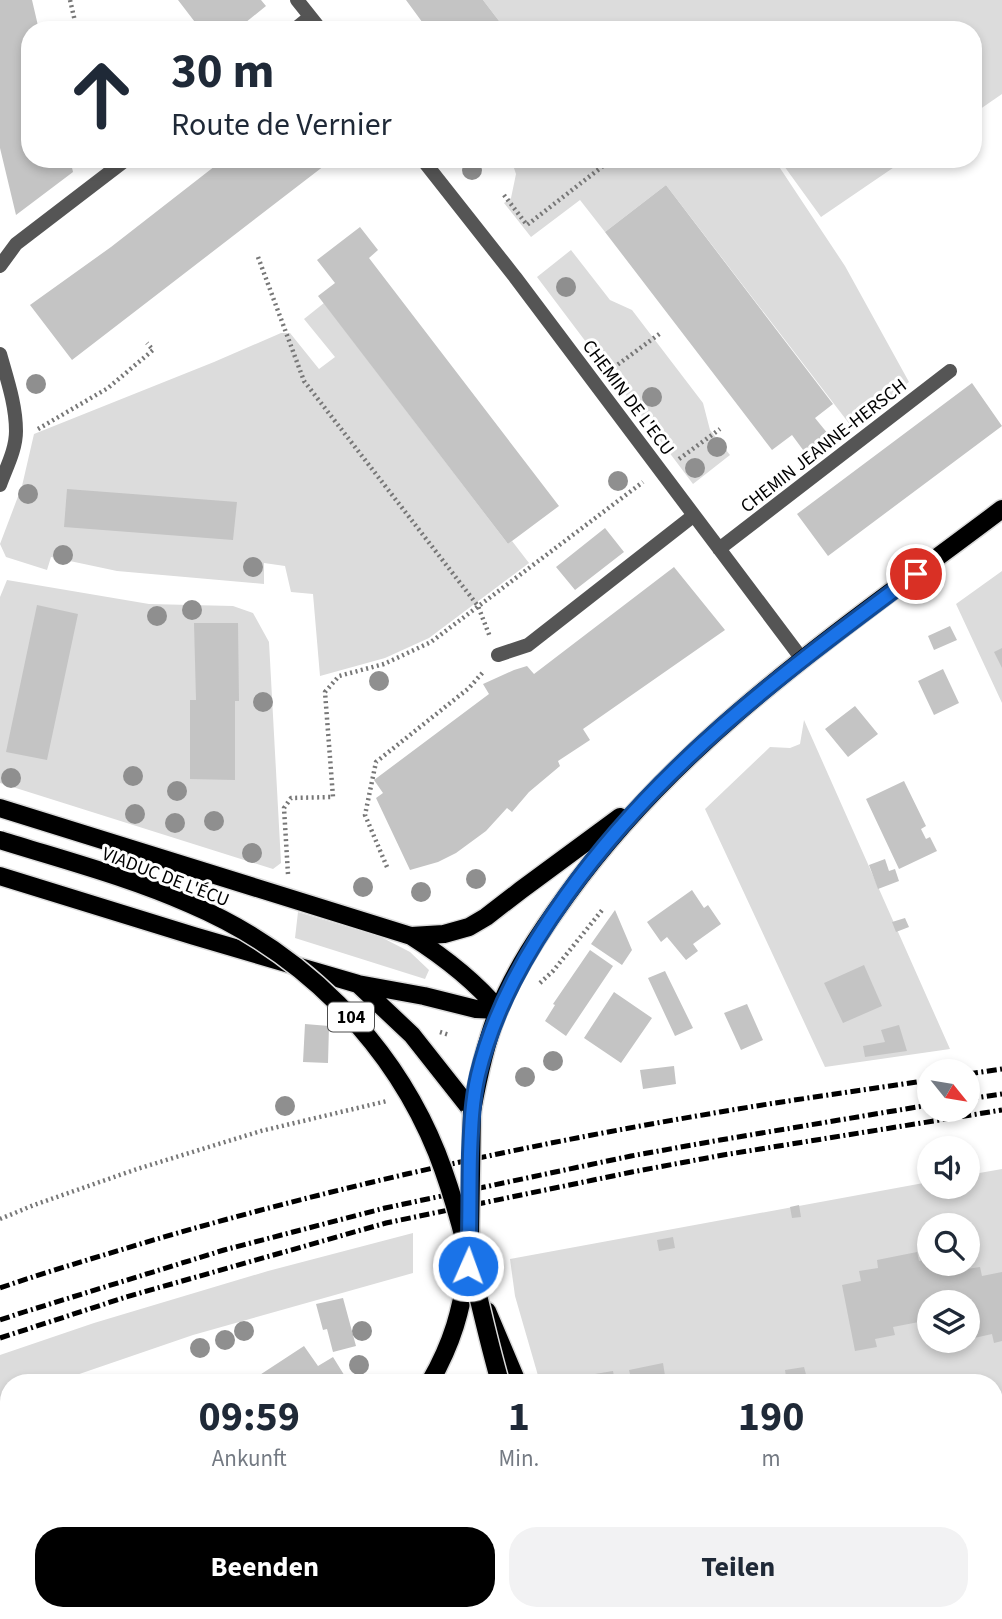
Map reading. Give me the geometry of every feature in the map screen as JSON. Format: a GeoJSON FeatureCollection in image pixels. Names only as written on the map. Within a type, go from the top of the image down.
{"type":"FeatureCollection","features":[{"type":"Feature","properties":{"kind":"main road"},"geometry":{"type":"LineString","coordinates":[[434,1374],[451,1340],[460,1313],[468,1266],[472,1111],[478,1077],[499,1010],[551,916],[590,862],[648,796],[738,711],[802,659],[1002,509]]}},
{"type":"Feature","properties":{"kind":"main road"},"geometry":{"type":"LineString","coordinates":[[411,936],[444,934],[469,927],[486,918],[648,796]]}},
{"type":"Feature","properties":{"kind":"main road"},"geometry":{"type":"LineString","coordinates":[[0,808],[411,936],[461,972],[483,991],[499,1010]]}},
{"type":"Feature","properties":{"kind":"main road","name":"VIADUC DE L'ÉCU"},"geometry":{"type":"LineString","coordinates":[[0,839],[143,886],[225,920],[288,960],[354,1020],[400,1082],[436,1151],[467,1248],[498,1374]]}},
{"type":"Feature","properties":{"kind":"main road","name":"104"},"geometry":{"type":"LineString","coordinates":[[0,876],[358,984],[476,1009],[499,1010]]}},
{"type":"Feature","properties":{"kind":"main road","name":"104"},"geometry":{"type":"LineString","coordinates":[[358,984],[412,1035],[472,1111]]}},
{"type":"Feature","properties":{"kind":"main road"},"geometry":{"type":"LineString","coordinates":[[468,1266],[514,1374]]}},
{"type":"Feature","properties":{"kind":"street"},"geometry":{"type":"LineString","coordinates":[[297,0],[313,21]]}},
{"type":"Feature","properties":{"kind":"street"},"geometry":{"type":"LineString","coordinates":[[305,21],[310,17]]}},
{"type":"Feature","properties":{"kind":"street"},"geometry":{"type":"LineString","coordinates":[[0,266],[16,244],[115,168]]}},
{"type":"Feature","properties":{"kind":"street","name":"CHEMIN DE L'ECU"},"geometry":{"type":"LineString","coordinates":[[429,168],[515,277],[802,659]]}},
{"type":"Feature","properties":{"kind":"street"},"geometry":{"type":"LineString","coordinates":[[0,354],[13,404],[16,433],[12,454],[0,485]]}},
{"type":"Feature","properties":{"kind":"street","name":"CHEMIN JEANNE-HERSCH"},"geometry":{"type":"LineString","coordinates":[[719,549],[950,371]]}},
{"type":"Feature","properties":{"kind":"street"},"geometry":{"type":"LineString","coordinates":[[498,655],[528,645],[697,520]]}},
{"type":"Feature","properties":{"kind":"path"},"geometry":{"type":"LineString","coordinates":[[70,0],[75,21]]}},
{"type":"Feature","properties":{"kind":"path"},"geometry":{"type":"LineString","coordinates":[[504,195],[527,225],[600,168]]}},
{"type":"Feature","properties":{"kind":"path"},"geometry":{"type":"LineString","coordinates":[[258,257],[304,381],[478,606],[498,655],[469,688],[376,762],[365,816],[387,867]]}},
{"type":"Feature","properties":{"kind":"path"},"geometry":{"type":"LineString","coordinates":[[604,374],[662,332]]}},
{"type":"Feature","properties":{"kind":"path"},"geometry":{"type":"LineString","coordinates":[[16,433],[38,429],[108,388],[153,350],[148,343]]}},
{"type":"Feature","properties":{"kind":"path"},"geometry":{"type":"LineString","coordinates":[[672,464],[720,429]]}},
{"type":"Feature","properties":{"kind":"path"},"geometry":{"type":"LineString","coordinates":[[289,881],[284,808],[291,798],[333,797],[325,692],[339,676],[384,664],[431,642],[643,481]]}},
{"type":"Feature","properties":{"kind":"path"},"geometry":{"type":"LineString","coordinates":[[536,986],[553,971],[603,909]]}},
{"type":"Feature","properties":{"kind":"path"},"geometry":{"type":"LineString","coordinates":[[0,1219],[136,1168],[261,1131],[385,1102],[396,1097]]}},
{"type":"Feature","properties":{"kind":"shaded area"},"geometry":{"type":"Polygon","coordinates":[[[483,0],[1002,0],[1002,94],[982,108],[982,21],[499,21],[483,0]]]}},
{"type":"Feature","properties":{"kind":"shaded area"},"geometry":{"type":"Polygon","coordinates":[[[514,168],[780,168],[845,266],[909,382],[851,426],[666,185],[605,232],[580,200],[531,237],[504,203],[511,198],[516,174],[514,168]]]}},
{"type":"Feature","properties":{"kind":"shaded area"},"geometry":{"type":"Polygon","coordinates":[[[786,168],[893,168],[821,217],[786,168]]]}},
{"type":"Feature","properties":{"kind":"shaded area"},"geometry":{"type":"Polygon","coordinates":[[[571,250],[610,300],[632,310],[703,403],[710,430],[730,455],[693,484],[537,277],[571,250]]]}},
{"type":"Feature","properties":{"kind":"shaded area"},"geometry":{"type":"Polygon","coordinates":[[[324,303],[508,544],[512,541],[529,563],[429,638],[385,658],[320,676],[313,594],[291,592],[285,566],[264,563],[264,584],[117,571],[51,557],[47,570],[6,557],[0,544],[22,486],[34,434],[281,333],[290,333],[319,369],[335,357],[304,319],[324,303]]]}},
{"type":"Feature","properties":{"kind":"shaded area"},"geometry":{"type":"Polygon","coordinates":[[[1002,571],[1002,703],[956,604],[1002,571]]]}},
{"type":"Feature","properties":{"kind":"shaded area"},"geometry":{"type":"Polygon","coordinates":[[[7,580],[149,604],[233,606],[253,613],[269,642],[281,863],[273,869],[0,783],[0,597],[7,580]]]}},
{"type":"Feature","properties":{"kind":"shaded area"},"geometry":{"type":"Polygon","coordinates":[[[804,720],[950,1049],[825,1067],[705,809],[770,747],[790,748],[800,744],[804,720]]]}},
{"type":"Feature","properties":{"kind":"shaded area"},"geometry":{"type":"Polygon","coordinates":[[[298,912],[381,937],[410,952],[429,970],[425,979],[295,938],[298,912]]]}},
{"type":"Feature","properties":{"kind":"shaded area"},"geometry":{"type":"Polygon","coordinates":[[[1002,1169],[1002,1374],[538,1374],[515,1296],[510,1259],[917,1184],[917,1199],[980,1199],[980,1173],[1002,1169]]]}},
{"type":"Feature","properties":{"kind":"shaded area"},"geometry":{"type":"Polygon","coordinates":[[[413,1233],[413,1273],[193,1335],[79,1374],[0,1374],[0,1355],[94,1323],[268,1271],[413,1233]]]}},
{"type":"Feature","properties":{"kind":"building"},"geometry":{"type":"Polygon","coordinates":[[[0,0],[32,0],[37,21],[21,21],[21,168],[72,168],[73,172],[16,215],[0,148],[0,0]]]}},
{"type":"Feature","properties":{"kind":"building"},"geometry":{"type":"Polygon","coordinates":[[[178,0],[261,0],[266,6],[247,21],[194,21],[178,0]]]}},
{"type":"Feature","properties":{"kind":"building"},"geometry":{"type":"Polygon","coordinates":[[[406,0],[483,0],[499,21],[421,21],[406,0]]]}},
{"type":"Feature","properties":{"kind":"building"},"geometry":{"type":"Polygon","coordinates":[[[212,168],[321,168],[72,360],[30,305],[111,247],[212,168]]]}},
{"type":"Feature","properties":{"kind":"building"},"geometry":{"type":"Polygon","coordinates":[[[666,185],[833,404],[815,418],[833,440],[809,458],[792,435],[772,450],[605,232],[666,185]]]}},
{"type":"Feature","properties":{"kind":"building"},"geometry":{"type":"Polygon","coordinates":[[[360,227],[378,250],[369,258],[559,506],[508,544],[318,296],[335,283],[317,260],[360,227]]]}},
{"type":"Feature","properties":{"kind":"building"},"geometry":{"type":"Polygon","coordinates":[[[972,383],[1002,426],[828,556],[797,514],[972,383]]]}},
{"type":"Feature","properties":{"kind":"building"},"geometry":{"type":"Polygon","coordinates":[[[67,489],[237,502],[233,540],[64,527],[67,489]]]}},
{"type":"Feature","properties":{"kind":"building"},"geometry":{"type":"Polygon","coordinates":[[[605,528],[624,552],[575,590],[556,567],[605,528]]]}},
{"type":"Feature","properties":{"kind":"building"},"geometry":{"type":"Polygon","coordinates":[[[674,567],[725,630],[583,729],[590,740],[558,761],[560,766],[529,792],[512,812],[507,808],[486,831],[456,853],[438,862],[410,870],[376,798],[383,793],[374,780],[489,694],[483,684],[527,666],[534,674],[674,567]]]}},
{"type":"Feature","properties":{"kind":"building"},"geometry":{"type":"Polygon","coordinates":[[[37,605],[78,614],[47,760],[6,752],[37,605]]]}},
{"type":"Feature","properties":{"kind":"building"},"geometry":{"type":"Polygon","coordinates":[[[194,623],[238,623],[239,701],[235,701],[235,780],[190,779],[190,700],[196,700],[194,623]]]}},
{"type":"Feature","properties":{"kind":"building"},"geometry":{"type":"Polygon","coordinates":[[[950,626],[957,640],[934,650],[928,636],[950,626]]]}},
{"type":"Feature","properties":{"kind":"building"},"geometry":{"type":"Polygon","coordinates":[[[1002,648],[1002,668],[994,652],[1002,648]]]}},
{"type":"Feature","properties":{"kind":"building"},"geometry":{"type":"Polygon","coordinates":[[[943,669],[959,703],[934,715],[918,681],[943,669]]]}},
{"type":"Feature","properties":{"kind":"building"},"geometry":{"type":"Polygon","coordinates":[[[855,706],[878,734],[848,757],[825,729],[855,706]]]}},
{"type":"Feature","properties":{"kind":"building"},"geometry":{"type":"Polygon","coordinates":[[[904,781],[926,826],[921,829],[926,839],[930,837],[937,851],[899,869],[866,799],[904,781]]]}},
{"type":"Feature","properties":{"kind":"building"},"geometry":{"type":"Polygon","coordinates":[[[885,859],[889,871],[895,869],[899,881],[878,889],[869,865],[885,859]]]}},
{"type":"Feature","properties":{"kind":"building"},"geometry":{"type":"Polygon","coordinates":[[[692,890],[704,908],[708,905],[721,924],[693,944],[698,951],[686,960],[667,937],[661,942],[647,922],[692,890]]]}},
{"type":"Feature","properties":{"kind":"building"},"geometry":{"type":"Polygon","coordinates":[[[615,910],[632,950],[622,965],[591,944],[615,910]]]}},
{"type":"Feature","properties":{"kind":"building"},"geometry":{"type":"Polygon","coordinates":[[[905,918],[909,927],[896,932],[892,922],[905,918]]]}},
{"type":"Feature","properties":{"kind":"building"},"geometry":{"type":"Polygon","coordinates":[[[590,950],[613,966],[566,1036],[545,1021],[555,1005],[553,1004],[590,950]]]}},
{"type":"Feature","properties":{"kind":"building"},"geometry":{"type":"Polygon","coordinates":[[[864,965],[882,1006],[843,1023],[824,983],[864,965]]]}},
{"type":"Feature","properties":{"kind":"building"},"geometry":{"type":"Polygon","coordinates":[[[665,971],[693,1028],[675,1036],[648,978],[665,971]]]}},
{"type":"Feature","properties":{"kind":"building"},"geometry":{"type":"Polygon","coordinates":[[[614,992],[652,1018],[621,1063],[584,1038],[614,992]]]}},
{"type":"Feature","properties":{"kind":"building"},"geometry":{"type":"Polygon","coordinates":[[[747,1004],[763,1040],[741,1050],[724,1013],[747,1004]]]}},
{"type":"Feature","properties":{"kind":"building"},"geometry":{"type":"Polygon","coordinates":[[[305,1024],[329,1026],[328,1063],[303,1062],[305,1024]]]}},
{"type":"Feature","properties":{"kind":"building"},"geometry":{"type":"Polygon","coordinates":[[[899,1025],[907,1051],[865,1057],[863,1046],[885,1042],[881,1030],[899,1025]]]}},
{"type":"Feature","properties":{"kind":"building"},"geometry":{"type":"Polygon","coordinates":[[[674,1066],[676,1084],[643,1089],[640,1070],[674,1066]]]}},
{"type":"Feature","properties":{"kind":"building"},"geometry":{"type":"Polygon","coordinates":[[[799,1205],[801,1217],[792,1218],[790,1207],[799,1205]]]}},
{"type":"Feature","properties":{"kind":"building"},"geometry":{"type":"Polygon","coordinates":[[[673,1237],[675,1248],[659,1251],[657,1240],[673,1237]]]}},
{"type":"Feature","properties":{"kind":"building"},"geometry":{"type":"Polygon","coordinates":[[[917,1252],[917,1276],[980,1276],[980,1267],[982,1276],[1002,1272],[1002,1341],[994,1343],[992,1334],[980,1337],[980,1290],[917,1290],[917,1322],[893,1327],[895,1335],[875,1339],[877,1347],[855,1351],[842,1285],[861,1281],[859,1271],[878,1268],[877,1260],[917,1252]]]}},
{"type":"Feature","properties":{"kind":"building"},"geometry":{"type":"Polygon","coordinates":[[[343,1298],[356,1346],[333,1352],[316,1304],[343,1298]]]}},
{"type":"Feature","properties":{"kind":"building"},"geometry":{"type":"Polygon","coordinates":[[[304,1346],[318,1366],[333,1357],[344,1374],[261,1374],[304,1346]]]}},
{"type":"Feature","properties":{"kind":"building"},"geometry":{"type":"Polygon","coordinates":[[[663,1363],[665,1374],[630,1374],[629,1370],[663,1363]]]}},
{"type":"Feature","properties":{"kind":"building"},"geometry":{"type":"Polygon","coordinates":[[[804,1367],[806,1374],[786,1374],[785,1370],[804,1367]]]}},
{"type":"Feature","properties":{"kind":"railway"},"geometry":{"type":"LineString","coordinates":[[980,1072],[1002,1069]]}},
{"type":"Feature","properties":{"kind":"railway"},"geometry":{"type":"LineString","coordinates":[[0,1288],[227,1219],[437,1167],[649,1124],[917,1082]]}},
{"type":"Feature","properties":{"kind":"railway"},"geometry":{"type":"LineString","coordinates":[[980,1097],[1002,1094]]}},
{"type":"Feature","properties":{"kind":"railway"},"geometry":{"type":"LineString","coordinates":[[0,1320],[224,1250],[385,1208],[631,1156],[917,1107]]}},
{"type":"Feature","properties":{"kind":"railway"},"geometry":{"type":"LineString","coordinates":[[0,1338],[126,1297],[386,1223],[723,1155],[1002,1110]]}},
{"type":"Feature","properties":{"kind":"route"},"geometry":{"type":"LineString","coordinates":[[468,1266],[472,1111],[477,1080],[499,1010],[551,916],[590,862],[648,796],[701,745],[802,659],[916,574]]}}]}
